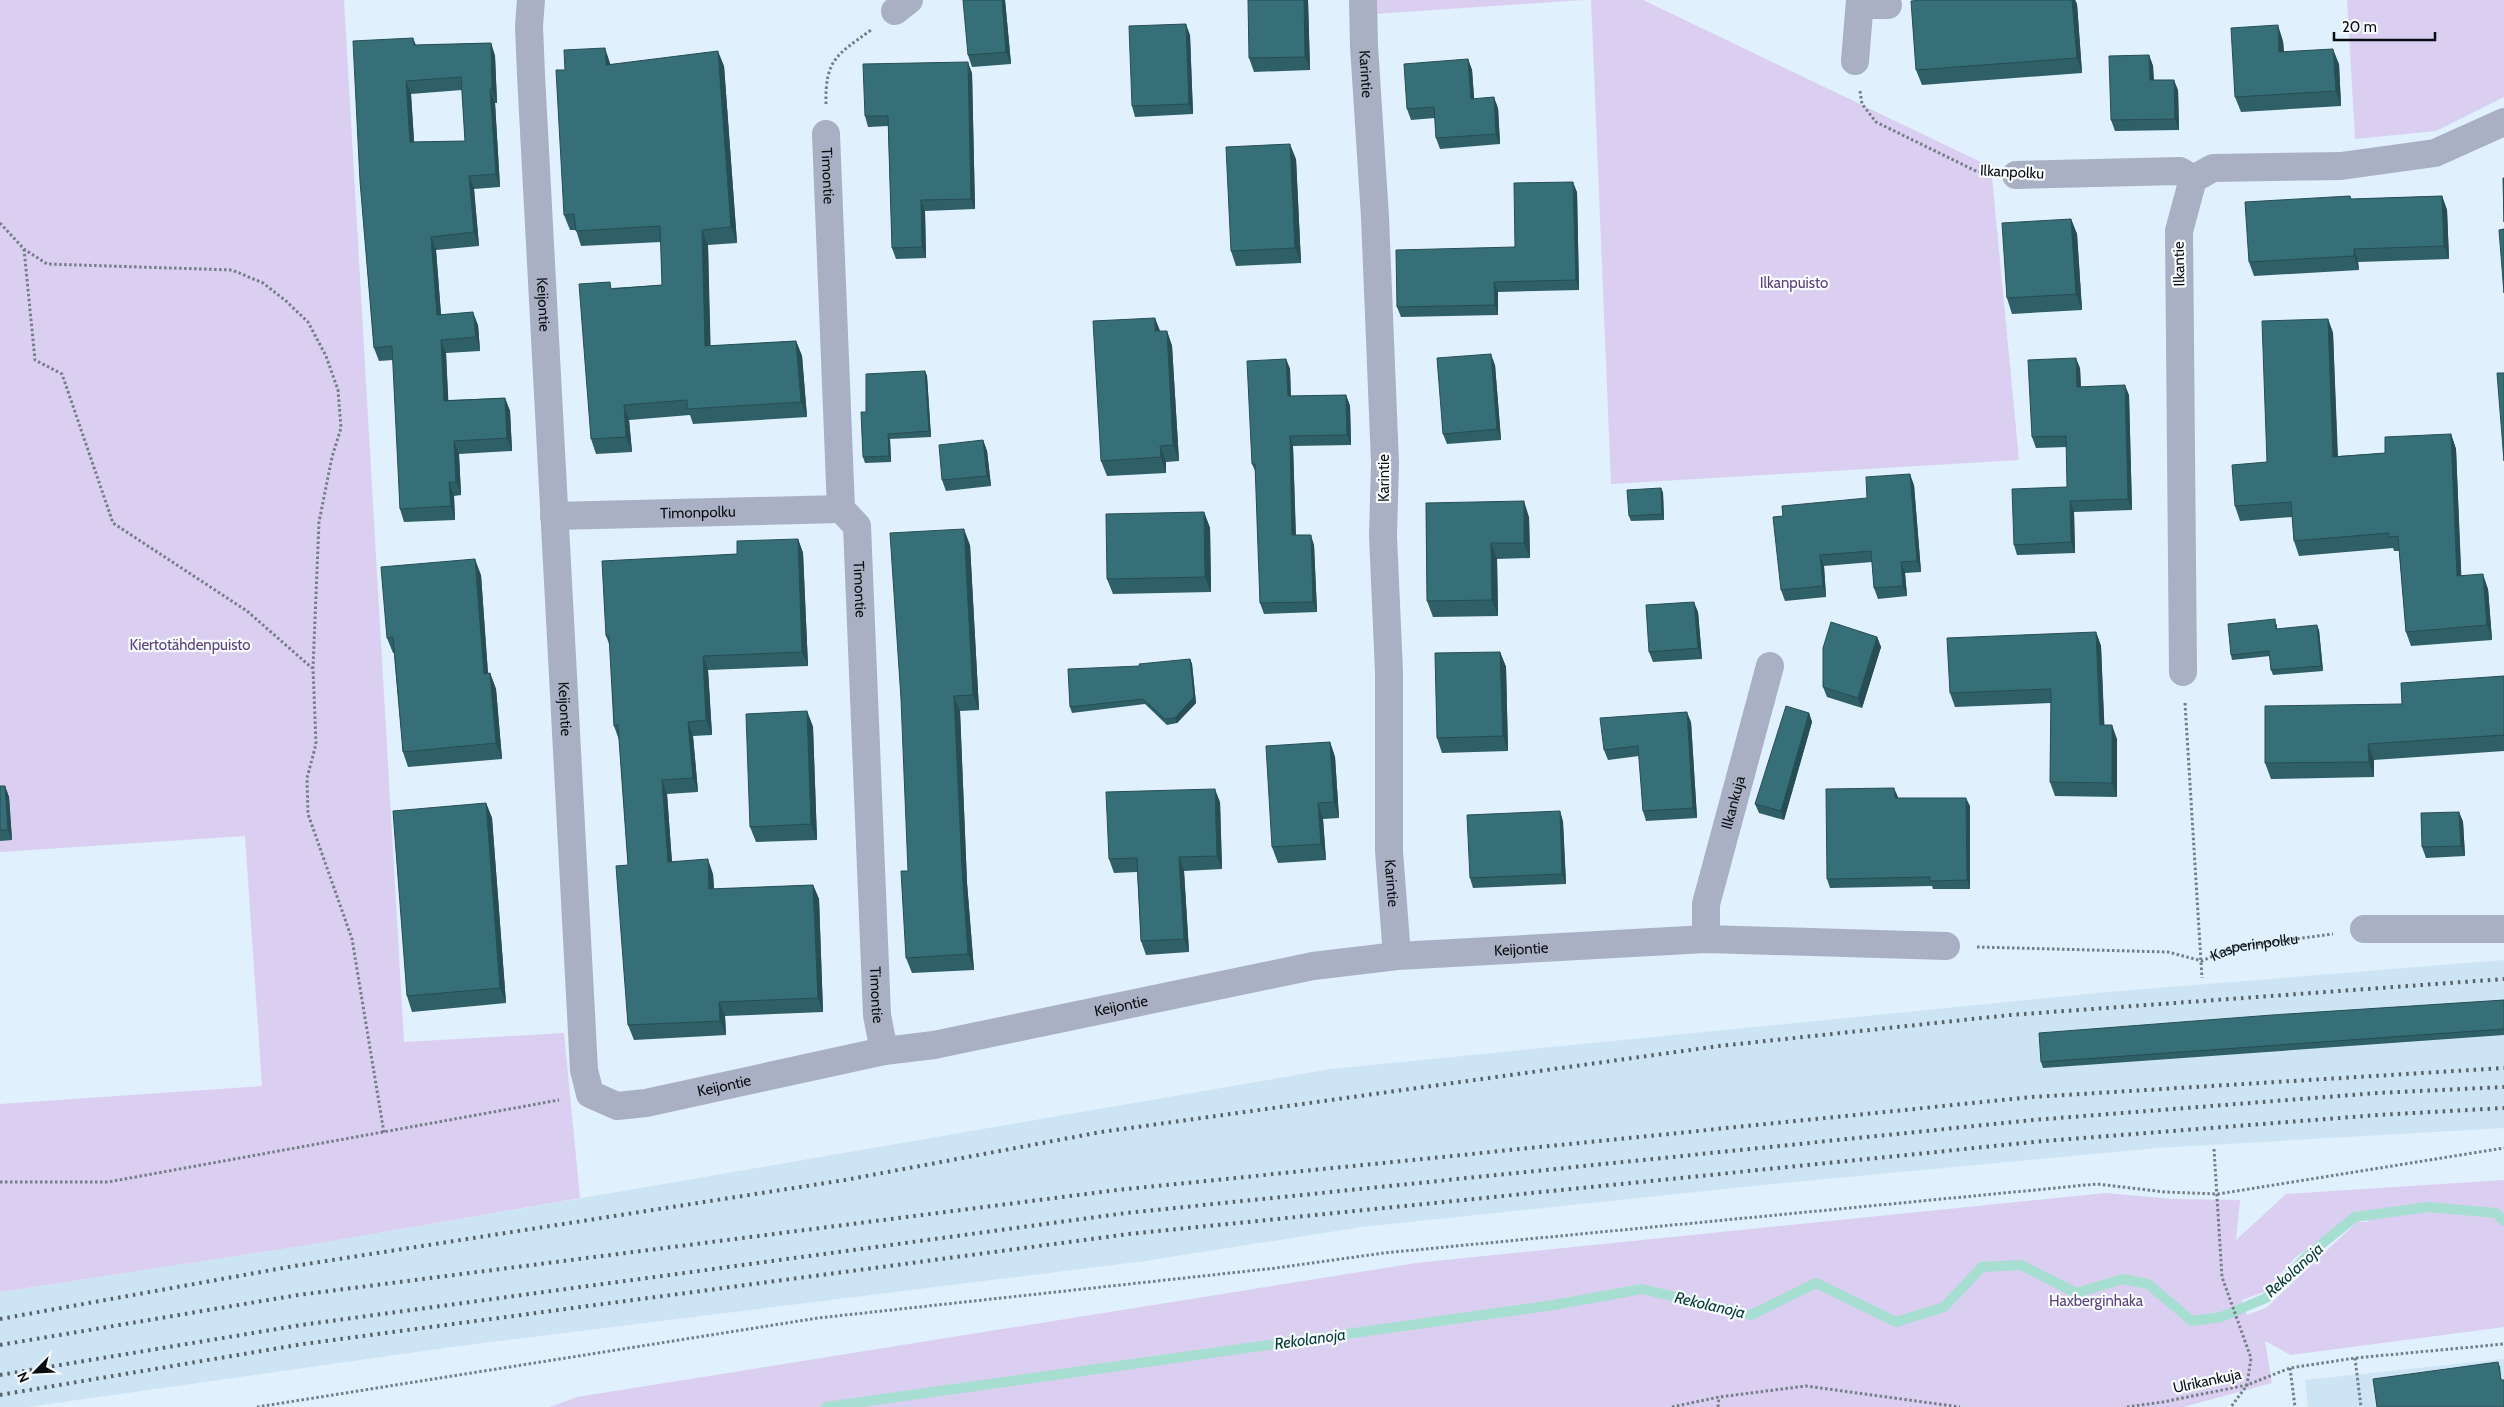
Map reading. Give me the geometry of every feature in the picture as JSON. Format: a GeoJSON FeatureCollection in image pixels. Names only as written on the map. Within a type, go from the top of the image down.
{"type":"FeatureCollection","features":[{"type":"Feature","properties":{"kind":"street","name":"Keijontie"},"geometry":{"type":"LineString","coordinates":[[531,0],[529,26],[554,516],[584,1070],[590,1094],[617,1106],[646,1103],[884,1051],[934,1045],[1312,966],[1397,956],[1706,939],[1946,946]]}},
{"type":"Feature","properties":{"kind":"street","name":"Karintie"},"geometry":{"type":"LineString","coordinates":[[1363,0],[1385,454],[1383,536],[1390,672],[1389,850],[1397,956]]}},
{"type":"Feature","properties":{"kind":"street"},"geometry":{"type":"LineString","coordinates":[[1856,61],[1860,3],[1888,5]]}},
{"type":"Feature","properties":{"kind":"street"},"geometry":{"type":"LineString","coordinates":[[2193,179],[2214,168],[2342,166],[2435,153],[2504,122]]}},
{"type":"Feature","properties":{"kind":"street","name":"Timontie"},"geometry":{"type":"LineString","coordinates":[[826,134],[841,509],[857,526],[878,1015],[884,1051]]}},
{"type":"Feature","properties":{"kind":"street","name":"Ilkanpolku"},"geometry":{"type":"LineString","coordinates":[[2016,175],[2180,171],[2193,179]]}},
{"type":"Feature","properties":{"kind":"street","name":"Ilkantie"},"geometry":{"type":"LineString","coordinates":[[2183,672],[2179,231],[2193,179]]}},
{"type":"Feature","properties":{"kind":"street","name":"Timonpolku"},"geometry":{"type":"LineString","coordinates":[[554,516],[841,509]]}},
{"type":"Feature","properties":{"kind":"street","name":"Ilkankuja"},"geometry":{"type":"LineString","coordinates":[[1706,939],[1706,904],[1770,666]]}},
{"type":"Feature","properties":{"kind":"street"},"geometry":{"type":"LineString","coordinates":[[2364,929],[2504,929]]}},
{"type":"Feature","properties":{"kind":"path"},"geometry":{"type":"LineString","coordinates":[[826,134],[828,71],[837,54],[902,6]]}},
{"type":"Feature","properties":{"kind":"path","name":"Ilkanpolku"},"geometry":{"type":"LineString","coordinates":[[1856,61],[1862,104],[1876,122],[1978,172],[2016,175]]}},
{"type":"Feature","properties":{"kind":"path"},"geometry":{"type":"LineString","coordinates":[[0,223],[24,250],[47,264],[232,270],[263,283],[308,322],[326,356],[338,390],[341,428],[332,457],[319,522],[313,668],[316,744],[307,778],[308,814],[352,939],[384,1133]]}},
{"type":"Feature","properties":{"kind":"path"},"geometry":{"type":"LineString","coordinates":[[24,250],[35,360],[62,374],[113,522],[247,611],[313,668]]}},
{"type":"Feature","properties":{"kind":"path"},"geometry":{"type":"LineString","coordinates":[[2183,672],[2202,978]]}},
{"type":"Feature","properties":{"kind":"path","name":"Kasperinpolku"},"geometry":{"type":"LineString","coordinates":[[1946,946],[2168,952],[2202,961],[2234,947],[2364,929]]}},
{"type":"Feature","properties":{"kind":"path"},"geometry":{"type":"LineString","coordinates":[[0,1182],[108,1182],[590,1094]]}},
{"type":"Feature","properties":{"kind":"path"},"geometry":{"type":"LineString","coordinates":[[257,1407],[818,1318],[1276,1268],[1384,1253],[2097,1184],[2165,1192],[2218,1194],[2504,1148]]}},
{"type":"Feature","properties":{"kind":"path"},"geometry":{"type":"LineString","coordinates":[[2214,1149],[2218,1194],[2218,1240],[2222,1277],[2248,1345],[2251,1358],[2247,1385],[2231,1407]]}},
{"type":"Feature","properties":{"kind":"path","name":"Ulrikankuja"},"geometry":{"type":"LineString","coordinates":[[2127,1407],[2163,1402],[2247,1385],[2290,1368],[2355,1358],[2504,1344]]}},
{"type":"Feature","properties":{"kind":"path"},"geometry":{"type":"LineString","coordinates":[[2355,1358],[2361,1407]]}},
{"type":"Feature","properties":{"kind":"path"},"geometry":{"type":"LineString","coordinates":[[2290,1368],[2295,1407]]}},
{"type":"Feature","properties":{"kind":"path"},"geometry":{"type":"LineString","coordinates":[[1672,1407],[1719,1397],[1806,1386],[1960,1407]]}},
{"type":"Feature","properties":{"kind":"path"},"geometry":{"type":"LineString","coordinates":[[1718,1407],[1719,1397]]}},
{"type":"Feature","properties":{"kind":"shaded area"},"geometry":{"type":"Polygon","coordinates":[[[2504,960],[2504,1128],[2158,1148],[1763,1185],[1362,1227],[1145,1261],[452,1347],[28,1407],[0,1407],[0,1292],[309,1245],[1331,1069],[2108,992],[2504,960]]]}},
{"type":"Feature","properties":{"kind":"shaded area"},"geometry":{"type":"Polygon","coordinates":[[[2504,1359],[2504,1407],[2308,1407],[2305,1380],[2504,1359]]]}},
{"type":"Feature","properties":{"kind":"green space","name":"Kiertotähdenpuisto"},"geometry":{"type":"Polygon","coordinates":[[[0,0],[344,0],[404,1042],[564,1033],[580,1198],[309,1245],[0,1292],[0,1104],[262,1086],[245,836],[0,852],[0,0]]]}},
{"type":"Feature","properties":{"kind":"green space"},"geometry":{"type":"Polygon","coordinates":[[[1373,0],[1583,0],[1374,14],[1373,0]]]}},
{"type":"Feature","properties":{"kind":"green space","name":"Ilkanpuisto"},"geometry":{"type":"Polygon","coordinates":[[[1591,0],[1643,0],[1991,167],[2019,460],[1611,484],[1591,0]]]}},
{"type":"Feature","properties":{"kind":"green space"},"geometry":{"type":"Polygon","coordinates":[[[2347,0],[2504,0],[2504,97],[2436,131],[2355,139],[2347,0]]]}},
{"type":"Feature","properties":{"kind":"green space","name":"Haxberginhaka"},"geometry":{"type":"Polygon","coordinates":[[[2504,1180],[2504,1327],[2291,1355],[2265,1341],[2272,1383],[2183,1407],[550,1407],[577,1397],[1416,1263],[2105,1193],[2173,1199],[2240,1200],[2236,1240],[2286,1194],[2504,1180]],[[2375,1211],[2355,1212],[2295,1258],[2264,1292],[2242,1300],[2247,1315],[2266,1308],[2357,1222],[2367,1222],[2375,1211]]]}},
{"type":"Feature","properties":{"kind":"building"},"geometry":{"type":"Polygon","coordinates":[[[963,0],[1002,0],[1006,52],[968,55],[963,0]]]}},
{"type":"Feature","properties":{"kind":"building"},"geometry":{"type":"Polygon","coordinates":[[[1248,0],[1304,0],[1305,57],[1249,58],[1248,0]]]}},
{"type":"Feature","properties":{"kind":"building"},"geometry":{"type":"Polygon","coordinates":[[[2072,0],[2077,58],[1916,70],[1911,1],[2072,0]]]}},
{"type":"Feature","properties":{"kind":"building"},"geometry":{"type":"Polygon","coordinates":[[[1186,24],[1189,104],[1132,106],[1129,26],[1186,24]]]}},
{"type":"Feature","properties":{"kind":"building"},"geometry":{"type":"Polygon","coordinates":[[[2278,25],[2279,52],[2333,49],[2336,91],[2235,97],[2231,28],[2278,25]]]}},
{"type":"Feature","properties":{"kind":"building"},"geometry":{"type":"Polygon","coordinates":[[[413,38],[414,45],[491,43],[492,89],[490,89],[496,174],[469,176],[474,232],[431,237],[437,315],[473,312],[476,337],[441,340],[444,401],[505,398],[507,438],[454,441],[456,482],[449,482],[451,506],[400,509],[392,346],[374,348],[360,181],[353,41],[413,38]],[[461,77],[406,81],[410,142],[465,141],[461,77]]]}},
{"type":"Feature","properties":{"kind":"building"},"geometry":{"type":"Polygon","coordinates":[[[605,48],[606,65],[718,51],[731,227],[702,230],[705,346],[796,341],[801,402],[687,409],[687,400],[624,405],[626,437],[591,439],[579,284],[610,282],[611,289],[662,285],[660,226],[576,231],[574,214],[564,215],[556,70],[565,70],[564,50],[605,48]]]}},
{"type":"Feature","properties":{"kind":"building"},"geometry":{"type":"Polygon","coordinates":[[[2149,55],[2150,80],[2174,80],[2175,119],[2111,120],[2109,56],[2149,55]]]}},
{"type":"Feature","properties":{"kind":"building"},"geometry":{"type":"Polygon","coordinates":[[[1468,59],[1471,99],[1494,97],[1496,134],[1436,138],[1434,107],[1407,109],[1404,64],[1468,59]]]}},
{"type":"Feature","properties":{"kind":"building"},"geometry":{"type":"Polygon","coordinates":[[[968,62],[971,199],[921,200],[922,247],[892,248],[888,116],[865,116],[863,64],[968,62]]]}},
{"type":"Feature","properties":{"kind":"building"},"geometry":{"type":"Polygon","coordinates":[[[1290,144],[1295,248],[1231,251],[1226,147],[1290,144]]]}},
{"type":"Feature","properties":{"kind":"building"},"geometry":{"type":"Polygon","coordinates":[[[2503,178],[2504,178],[2504,222],[2503,178]]]}},
{"type":"Feature","properties":{"kind":"building"},"geometry":{"type":"Polygon","coordinates":[[[1573,182],[1576,280],[1494,282],[1495,305],[1397,307],[1396,250],[1515,247],[1514,183],[1573,182]]]}},
{"type":"Feature","properties":{"kind":"building"},"geometry":{"type":"Polygon","coordinates":[[[2350,196],[2351,199],[2442,196],[2444,246],[2354,249],[2354,256],[2249,262],[2245,202],[2350,196]]]}},
{"type":"Feature","properties":{"kind":"building"},"geometry":{"type":"Polygon","coordinates":[[[2071,219],[2076,294],[2007,298],[2002,223],[2071,219]]]}},
{"type":"Feature","properties":{"kind":"building"},"geometry":{"type":"Polygon","coordinates":[[[2504,229],[2504,293],[2499,230],[2504,229]]]}},
{"type":"Feature","properties":{"kind":"building"},"geometry":{"type":"Polygon","coordinates":[[[1155,318],[1155,331],[1167,331],[1173,445],[1160,446],[1161,457],[1101,461],[1093,321],[1155,318]]]}},
{"type":"Feature","properties":{"kind":"building"},"geometry":{"type":"Polygon","coordinates":[[[2328,319],[2333,457],[2385,453],[2385,437],[2451,434],[2457,576],[2483,574],[2487,625],[2406,632],[2398,536],[2389,537],[2389,533],[2294,541],[2291,502],[2235,506],[2232,465],[2267,462],[2262,321],[2328,319]]]}},
{"type":"Feature","properties":{"kind":"building"},"geometry":{"type":"Polygon","coordinates":[[[1491,354],[1497,429],[1443,434],[1437,358],[1491,354]]]}},
{"type":"Feature","properties":{"kind":"building"},"geometry":{"type":"Polygon","coordinates":[[[2076,358],[2077,387],[2125,385],[2128,499],[2070,501],[2071,542],[2014,545],[2012,489],[2067,487],[2066,436],[2032,437],[2028,360],[2076,358]]]}},
{"type":"Feature","properties":{"kind":"building"},"geometry":{"type":"Polygon","coordinates":[[[1286,359],[1288,396],[1346,395],[1347,435],[1290,436],[1292,535],[1311,535],[1313,602],[1260,603],[1255,464],[1252,464],[1247,361],[1286,359]]]}},
{"type":"Feature","properties":{"kind":"building"},"geometry":{"type":"Polygon","coordinates":[[[925,371],[929,431],[888,434],[889,456],[863,457],[861,412],[866,412],[866,374],[925,371]]]}},
{"type":"Feature","properties":{"kind":"building"},"geometry":{"type":"Polygon","coordinates":[[[2497,373],[2504,373],[2504,461],[2497,373]]]}},
{"type":"Feature","properties":{"kind":"building"},"geometry":{"type":"Polygon","coordinates":[[[983,440],[987,476],[942,480],[939,445],[983,440]]]}},
{"type":"Feature","properties":{"kind":"building"},"geometry":{"type":"Polygon","coordinates":[[[1910,474],[1917,561],[1901,562],[1903,586],[1874,588],[1871,551],[1820,555],[1823,586],[1781,590],[1773,517],[1783,516],[1782,506],[1867,498],[1866,477],[1910,474]]]}},
{"type":"Feature","properties":{"kind":"building"},"geometry":{"type":"Polygon","coordinates":[[[1661,488],[1662,514],[1629,516],[1627,490],[1661,488]]]}},
{"type":"Feature","properties":{"kind":"building"},"geometry":{"type":"Polygon","coordinates":[[[1524,501],[1524,543],[1491,543],[1492,600],[1427,601],[1426,503],[1524,501]]]}},
{"type":"Feature","properties":{"kind":"building"},"geometry":{"type":"Polygon","coordinates":[[[1204,512],[1205,577],[1107,579],[1106,514],[1204,512]]]}},
{"type":"Feature","properties":{"kind":"building"},"geometry":{"type":"Polygon","coordinates":[[[964,529],[973,695],[954,696],[968,954],[906,958],[901,871],[908,871],[901,699],[890,533],[964,529]]]}},
{"type":"Feature","properties":{"kind":"building"},"geometry":{"type":"Polygon","coordinates":[[[798,539],[802,652],[703,656],[706,720],[688,722],[693,778],[662,780],[668,862],[708,859],[709,889],[813,885],[818,998],[719,1002],[720,1021],[628,1025],[616,866],[628,865],[618,725],[614,726],[609,636],[606,636],[602,561],[737,554],[737,541],[798,539]]]}},
{"type":"Feature","properties":{"kind":"building"},"geometry":{"type":"Polygon","coordinates":[[[475,559],[484,674],[490,673],[496,743],[403,752],[393,637],[387,638],[381,567],[475,559]]]}},
{"type":"Feature","properties":{"kind":"building"},"geometry":{"type":"Polygon","coordinates":[[[1694,602],[1698,648],[1649,652],[1646,605],[1694,602]]]}},
{"type":"Feature","properties":{"kind":"building"},"geometry":{"type":"Polygon","coordinates":[[[2275,619],[2276,629],[2317,625],[2321,666],[2271,670],[2269,651],[2231,655],[2228,624],[2275,619]]]}},
{"type":"Feature","properties":{"kind":"building"},"geometry":{"type":"Polygon","coordinates":[[[1831,622],[1877,637],[1858,698],[1823,687],[1823,648],[1831,622]]]}},
{"type":"Feature","properties":{"kind":"building"},"geometry":{"type":"Polygon","coordinates":[[[2096,632],[2100,725],[2112,725],[2112,783],[2050,782],[2051,689],[1950,693],[1947,638],[2096,632]]]}},
{"type":"Feature","properties":{"kind":"building"},"geometry":{"type":"Polygon","coordinates":[[[1500,652],[1503,736],[1437,738],[1435,653],[1500,652]]]}},
{"type":"Feature","properties":{"kind":"building"},"geometry":{"type":"Polygon","coordinates":[[[1190,659],[1194,697],[1175,718],[1165,719],[1143,699],[1070,707],[1068,669],[1140,666],[1139,664],[1190,659]]]}},
{"type":"Feature","properties":{"kind":"building"},"geometry":{"type":"Polygon","coordinates":[[[2504,676],[2504,735],[2368,744],[2369,762],[2265,763],[2265,706],[2402,704],[2401,683],[2504,676]]]}},
{"type":"Feature","properties":{"kind":"building"},"geometry":{"type":"Polygon","coordinates":[[[1786,706],[1809,713],[1781,811],[1755,804],[1786,706]]]}},
{"type":"Feature","properties":{"kind":"building"},"geometry":{"type":"Polygon","coordinates":[[[807,711],[811,824],[750,827],[746,714],[807,711]]]}},
{"type":"Feature","properties":{"kind":"building"},"geometry":{"type":"Polygon","coordinates":[[[1687,712],[1693,808],[1643,811],[1638,746],[1604,750],[1600,718],[1687,712]]]}},
{"type":"Feature","properties":{"kind":"building"},"geometry":{"type":"Polygon","coordinates":[[[1330,742],[1334,802],[1318,803],[1321,844],[1272,847],[1266,746],[1330,742]]]}},
{"type":"Feature","properties":{"kind":"building"},"geometry":{"type":"Polygon","coordinates":[[[0,786],[5,786],[8,830],[0,830],[0,786]]]}},
{"type":"Feature","properties":{"kind":"building"},"geometry":{"type":"Polygon","coordinates":[[[1894,788],[1895,798],[1966,798],[1967,880],[1930,881],[1930,877],[1827,879],[1826,789],[1894,788]]]}},
{"type":"Feature","properties":{"kind":"building"},"geometry":{"type":"Polygon","coordinates":[[[1215,789],[1217,856],[1179,857],[1184,939],[1141,941],[1137,858],[1109,859],[1106,792],[1215,789]]]}},
{"type":"Feature","properties":{"kind":"building"},"geometry":{"type":"Polygon","coordinates":[[[486,803],[500,988],[407,996],[393,811],[486,803]]]}},
{"type":"Feature","properties":{"kind":"building"},"geometry":{"type":"Polygon","coordinates":[[[1560,811],[1562,874],[1470,878],[1467,815],[1560,811]]]}},
{"type":"Feature","properties":{"kind":"building"},"geometry":{"type":"Polygon","coordinates":[[[2459,812],[2461,846],[2422,847],[2421,813],[2459,812]]]}},
{"type":"Feature","properties":{"kind":"building"},"geometry":{"type":"Polygon","coordinates":[[[2504,1000],[2504,1029],[2041,1062],[2039,1033],[2504,1000]]]}},
{"type":"Feature","properties":{"kind":"building"},"geometry":{"type":"Polygon","coordinates":[[[2498,1362],[2501,1380],[2504,1380],[2504,1407],[2377,1407],[2373,1379],[2498,1362]]]}},
{"type":"Feature","properties":{"kind":"waterway","name":"Rekolanoja"},"geometry":{"type":"LineString","coordinates":[[826,1407],[1554,1305],[1642,1289],[1751,1315],[1816,1283],[1896,1322],[1944,1307],[1982,1267],[2021,1265],[2076,1293],[2123,1279],[2148,1284],[2192,1321],[2221,1317],[2266,1298],[2309,1254],[2355,1217],[2428,1207],[2496,1213],[2504,1221]]}},
{"type":"Feature","properties":{"kind":"railway"},"geometry":{"type":"LineString","coordinates":[[0,1319],[294,1266],[845,1180],[1101,1132],[1719,1046],[2010,1015],[2504,979]]}},
{"type":"Feature","properties":{"kind":"railway"},"geometry":{"type":"LineString","coordinates":[[0,1345],[298,1295],[1117,1190],[2032,1097],[2504,1068]]}},
{"type":"Feature","properties":{"kind":"railway"},"geometry":{"type":"LineString","coordinates":[[0,1375],[301,1325],[1126,1213],[2033,1120],[2377,1093],[2504,1087]]}},
{"type":"Feature","properties":{"kind":"railway"},"geometry":{"type":"LineString","coordinates":[[0,1395],[303,1344],[1129,1234],[2044,1141],[2378,1115],[2504,1108]]}}]}
